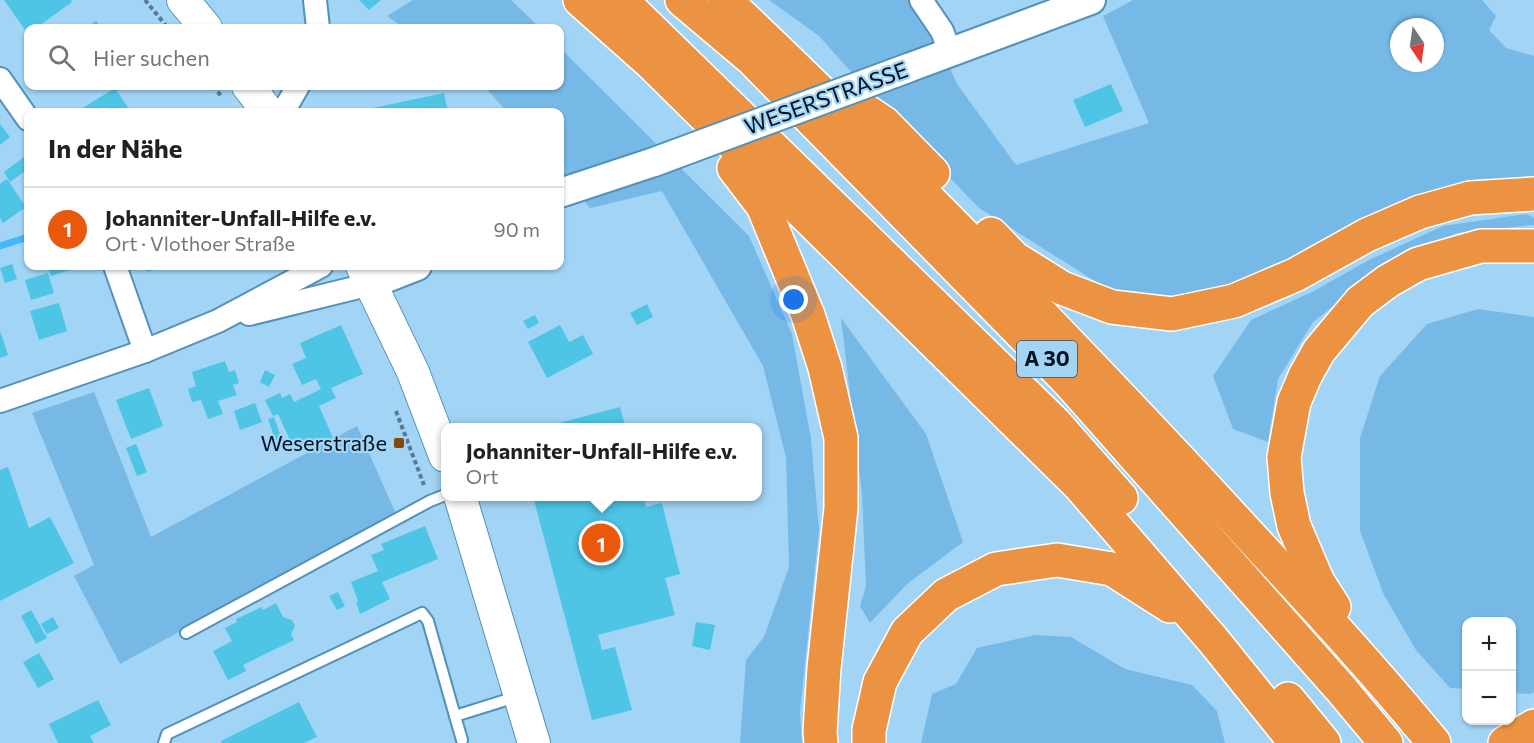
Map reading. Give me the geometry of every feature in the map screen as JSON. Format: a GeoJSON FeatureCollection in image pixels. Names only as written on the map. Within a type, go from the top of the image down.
{"type":"FeatureCollection","features":[{"type":"Feature","properties":{"kind":"highway"},"geometry":{"type":"LineString","coordinates":[[580,0],[651,63],[1080,486],[1213,640],[1296,743]]}},
{"type":"Feature","properties":{"kind":"highway","name":"A 30"},"geometry":{"type":"LineString","coordinates":[[621,0],[1054,422],[1136,515],[1324,743]]}},
{"type":"Feature","properties":{"kind":"highway","name":"A 30"},"geometry":{"type":"LineString","coordinates":[[682,0],[752,59],[1070,383],[1341,689],[1386,743]]}},
{"type":"Feature","properties":{"kind":"highway"},"geometry":{"type":"LineString","coordinates":[[725,0],[785,57],[1086,359],[1378,674],[1434,743]]}},
{"type":"Feature","properties":{"kind":"highway"},"geometry":{"type":"LineString","coordinates":[[785,57],[884,123],[1014,258],[1062,288],[1112,307],[1172,314],[1234,301],[1295,275],[1366,235],[1420,212],[1470,198],[1534,194]]}},
{"type":"Feature","properties":{"kind":"highway"},"geometry":{"type":"LineString","coordinates":[[651,63],[763,206],[808,315],[825,368],[841,438],[841,497],[824,668],[821,743]]}},
{"type":"Feature","properties":{"kind":"highway"},"geometry":{"type":"LineString","coordinates":[[1378,674],[1318,582],[1294,526],[1287,493],[1284,457],[1294,402],[1319,351],[1360,302],[1388,281],[1418,264],[1481,246],[1534,246]]}},
{"type":"Feature","properties":{"kind":"highway"},"geometry":{"type":"LineString","coordinates":[[869,743],[869,730],[880,682],[907,632],[946,595],[996,569],[1057,560],[1112,569],[1160,598],[1213,640]]}},
{"type":"Feature","properties":{"kind":"main road"},"geometry":{"type":"LineString","coordinates":[[183,0],[203,24]]}},
{"type":"Feature","properties":{"kind":"main road"},"geometry":{"type":"LineString","coordinates":[[251,90],[265,108]]}},
{"type":"Feature","properties":{"kind":"main road"},"geometry":{"type":"LineString","coordinates":[[366,275],[413,372],[441,446]]}},
{"type":"Feature","properties":{"kind":"main road"},"geometry":{"type":"LineString","coordinates":[[461,501],[534,743]]}},
{"type":"Feature","properties":{"kind":"street"},"geometry":{"type":"LineString","coordinates":[[315,0],[318,24]]}},
{"type":"Feature","properties":{"kind":"street"},"geometry":{"type":"LineString","coordinates":[[921,0],[942,31],[950,52]]}},
{"type":"Feature","properties":{"kind":"street","name":"WESERSTRASSE"},"geometry":{"type":"LineString","coordinates":[[564,192],[654,162],[1091,0]]}},
{"type":"Feature","properties":{"kind":"street"},"geometry":{"type":"LineString","coordinates":[[0,79],[24,112]]}},
{"type":"Feature","properties":{"kind":"street"},"geometry":{"type":"LineString","coordinates":[[285,108],[296,90]]}},
{"type":"Feature","properties":{"kind":"street"},"geometry":{"type":"LineString","coordinates":[[116,270],[145,351]]}},
{"type":"Feature","properties":{"kind":"street"},"geometry":{"type":"LineString","coordinates":[[218,321],[314,270]]}},
{"type":"Feature","properties":{"kind":"street"},"geometry":{"type":"LineString","coordinates":[[0,401],[145,351],[218,321],[366,275],[394,270]]}},
{"type":"Feature","properties":{"kind":"lane"},"geometry":{"type":"LineString","coordinates":[[186,633],[441,497]]}},
{"type":"Feature","properties":{"kind":"lane"},"geometry":{"type":"LineString","coordinates":[[164,743],[167,734],[422,614],[428,621],[462,740]]}},
{"type":"Feature","properties":{"kind":"lane"},"geometry":{"type":"LineString","coordinates":[[455,716],[519,696]]}},
{"type":"Feature","properties":{"kind":"path"},"geometry":{"type":"LineString","coordinates":[[145,0],[165,24]]}},
{"type":"Feature","properties":{"kind":"shaded area"},"geometry":{"type":"Polygon","coordinates":[[[413,0],[511,0],[536,24],[398,24],[387,16],[413,0]]]}},
{"type":"Feature","properties":{"kind":"shaded area"},"geometry":{"type":"Polygon","coordinates":[[[769,0],[914,0],[930,24],[957,84],[1016,165],[1149,123],[1103,16],[1133,0],[1482,0],[1496,16],[1489,30],[1506,48],[1534,56],[1534,178],[1264,273],[1189,296],[1114,293],[979,208],[892,118],[819,36],[769,0]]]}},
{"type":"Feature","properties":{"kind":"shaded area"},"geometry":{"type":"Polygon","coordinates":[[[564,52],[749,236],[792,334],[811,439],[819,530],[800,712],[802,743],[740,743],[746,660],[764,637],[789,567],[786,458],[763,366],[662,191],[590,208],[564,178],[564,108],[503,108],[488,90],[564,90],[564,52]]]}},
{"type":"Feature","properties":{"kind":"shaded area"},"geometry":{"type":"Polygon","coordinates":[[[1526,214],[1534,218],[1534,225],[1457,233],[1394,259],[1313,322],[1278,379],[1268,442],[1233,429],[1213,376],[1251,320],[1312,292],[1369,260],[1443,226],[1526,214]]]}},
{"type":"Feature","properties":{"kind":"shaded area"},"geometry":{"type":"Polygon","coordinates":[[[1478,309],[1534,317],[1534,692],[1530,694],[1516,693],[1516,617],[1462,617],[1462,689],[1450,688],[1416,650],[1384,595],[1360,531],[1360,438],[1380,376],[1427,324],[1478,309]]]}},
{"type":"Feature","properties":{"kind":"shaded area"},"geometry":{"type":"Polygon","coordinates":[[[841,318],[926,434],[963,542],[907,584],[870,623],[860,606],[866,586],[862,494],[841,318]]]}},
{"type":"Feature","properties":{"kind":"shaded area"},"geometry":{"type":"Polygon","coordinates":[[[94,392],[151,537],[357,426],[396,514],[120,664],[74,576],[94,565],[32,413],[94,392]]]}},
{"type":"Feature","properties":{"kind":"shaded area"},"geometry":{"type":"Polygon","coordinates":[[[1035,635],[1071,637],[1125,669],[1192,685],[1217,711],[1225,743],[921,743],[932,694],[956,684],[977,648],[1035,635]]]}},
{"type":"Feature","properties":{"kind":"building"},"geometry":{"type":"Polygon","coordinates":[[[4,0],[71,0],[72,2],[42,24],[24,24],[24,28],[4,0]]]}},
{"type":"Feature","properties":{"kind":"building"},"geometry":{"type":"Polygon","coordinates":[[[359,0],[381,0],[369,10],[359,0]]]}},
{"type":"Feature","properties":{"kind":"building"},"geometry":{"type":"Polygon","coordinates":[[[1111,84],[1123,111],[1085,127],[1073,100],[1111,84]]]}},
{"type":"Feature","properties":{"kind":"building"},"geometry":{"type":"Polygon","coordinates":[[[112,90],[116,90],[128,108],[82,108],[112,90]]]}},
{"type":"Feature","properties":{"kind":"building"},"geometry":{"type":"Polygon","coordinates":[[[444,93],[447,108],[373,108],[444,93]]]}},
{"type":"Feature","properties":{"kind":"building"},"geometry":{"type":"Polygon","coordinates":[[[0,124],[10,137],[0,145],[0,124]]]}},
{"type":"Feature","properties":{"kind":"building"},"geometry":{"type":"Polygon","coordinates":[[[24,157],[24,172],[10,182],[4,172],[24,157]]]}},
{"type":"Feature","properties":{"kind":"building"},"geometry":{"type":"Polygon","coordinates":[[[7,179],[24,204],[24,208],[3,223],[0,218],[0,184],[7,179]]]}},
{"type":"Feature","properties":{"kind":"building"},"geometry":{"type":"Polygon","coordinates":[[[12,264],[17,279],[5,283],[0,268],[12,264]]]}},
{"type":"Feature","properties":{"kind":"building"},"geometry":{"type":"Polygon","coordinates":[[[49,270],[70,270],[51,276],[49,270]]]}},
{"type":"Feature","properties":{"kind":"building"},"geometry":{"type":"Polygon","coordinates":[[[48,273],[54,293],[31,300],[25,280],[48,273]]]}},
{"type":"Feature","properties":{"kind":"building"},"geometry":{"type":"Polygon","coordinates":[[[59,303],[67,331],[39,340],[30,311],[59,303]]]}},
{"type":"Feature","properties":{"kind":"building"},"geometry":{"type":"Polygon","coordinates":[[[647,304],[653,317],[637,325],[630,313],[647,304]]]}},
{"type":"Feature","properties":{"kind":"building"},"geometry":{"type":"Polygon","coordinates":[[[535,315],[539,323],[528,329],[523,321],[535,315]]]}},
{"type":"Feature","properties":{"kind":"building"},"geometry":{"type":"Polygon","coordinates":[[[341,325],[363,374],[331,388],[336,398],[319,406],[333,438],[304,451],[302,447],[295,451],[278,414],[273,416],[265,400],[280,393],[282,398],[290,394],[294,402],[321,389],[316,379],[302,385],[292,364],[306,358],[300,343],[341,325]]]}},
{"type":"Feature","properties":{"kind":"building"},"geometry":{"type":"Polygon","coordinates":[[[560,325],[569,342],[583,335],[593,354],[547,378],[528,342],[560,325]]]}},
{"type":"Feature","properties":{"kind":"building"},"geometry":{"type":"Polygon","coordinates":[[[0,331],[8,355],[0,358],[0,331]]]}},
{"type":"Feature","properties":{"kind":"building"},"geometry":{"type":"Polygon","coordinates":[[[225,361],[229,372],[235,370],[239,383],[233,385],[237,395],[218,401],[223,414],[208,419],[201,400],[192,402],[188,389],[196,386],[192,372],[225,361]]]}},
{"type":"Feature","properties":{"kind":"building"},"geometry":{"type":"Polygon","coordinates":[[[265,370],[275,375],[269,387],[260,382],[265,370]]]}},
{"type":"Feature","properties":{"kind":"building"},"geometry":{"type":"Polygon","coordinates":[[[149,388],[163,426],[131,439],[116,400],[149,388]]]}},
{"type":"Feature","properties":{"kind":"building"},"geometry":{"type":"Polygon","coordinates":[[[255,403],[262,422],[240,430],[234,411],[255,403]]]}},
{"type":"Feature","properties":{"kind":"building"},"geometry":{"type":"Polygon","coordinates":[[[620,407],[625,423],[559,423],[620,407]]]}},
{"type":"Feature","properties":{"kind":"building"},"geometry":{"type":"Polygon","coordinates":[[[274,417],[283,443],[277,445],[268,419],[274,417]]]}},
{"type":"Feature","properties":{"kind":"building"},"geometry":{"type":"Polygon","coordinates":[[[136,444],[147,472],[137,476],[126,448],[136,444]]]}},
{"type":"Feature","properties":{"kind":"building"},"geometry":{"type":"Polygon","coordinates":[[[8,467],[29,528],[50,517],[74,563],[0,601],[0,470],[8,467]]]}},
{"type":"Feature","properties":{"kind":"building"},"geometry":{"type":"Polygon","coordinates":[[[534,501],[645,501],[646,507],[662,503],[680,574],[665,578],[675,615],[598,635],[602,650],[615,647],[632,710],[592,720],[534,501]]]}},
{"type":"Feature","properties":{"kind":"building"},"geometry":{"type":"Polygon","coordinates":[[[425,526],[438,559],[382,582],[390,599],[360,614],[351,582],[378,571],[371,555],[384,550],[381,544],[425,526]]]}},
{"type":"Feature","properties":{"kind":"building"},"geometry":{"type":"Polygon","coordinates":[[[338,592],[345,606],[337,610],[329,596],[338,592]]]}},
{"type":"Feature","properties":{"kind":"building"},"geometry":{"type":"Polygon","coordinates":[[[276,603],[283,617],[292,620],[295,626],[291,634],[294,640],[243,665],[246,671],[228,680],[213,651],[232,641],[225,628],[237,622],[236,619],[276,603]]]}},
{"type":"Feature","properties":{"kind":"building"},"geometry":{"type":"Polygon","coordinates":[[[31,610],[47,638],[36,644],[21,616],[31,610]]]}},
{"type":"Feature","properties":{"kind":"building"},"geometry":{"type":"Polygon","coordinates":[[[53,617],[59,628],[47,634],[41,624],[53,617]]]}},
{"type":"Feature","properties":{"kind":"building"},"geometry":{"type":"Polygon","coordinates":[[[696,622],[715,625],[710,650],[692,646],[696,622]]]}},
{"type":"Feature","properties":{"kind":"building"},"geometry":{"type":"Polygon","coordinates":[[[39,653],[54,679],[38,688],[23,662],[39,653]]]}},
{"type":"Feature","properties":{"kind":"building"},"geometry":{"type":"Polygon","coordinates":[[[98,700],[111,725],[90,736],[94,743],[58,743],[49,724],[98,700]]]}},
{"type":"Feature","properties":{"kind":"building"},"geometry":{"type":"Polygon","coordinates":[[[299,702],[317,737],[304,743],[222,743],[221,741],[299,702]]]}},
{"type":"Feature","properties":{"kind":"waterway"},"geometry":{"type":"LineString","coordinates":[[0,246],[24,238]]}},
{"type":"Feature","properties":{"kind":"place","name":"Weserstraße"},"geometry":{"type":"Point","coordinates":[399,443]}},
{"type":"Feature","properties":{"kind":"place","name":"Johanniter-Unfall-Hilfe e.v."},"geometry":{"type":"Point","coordinates":[601,543]}}]}
